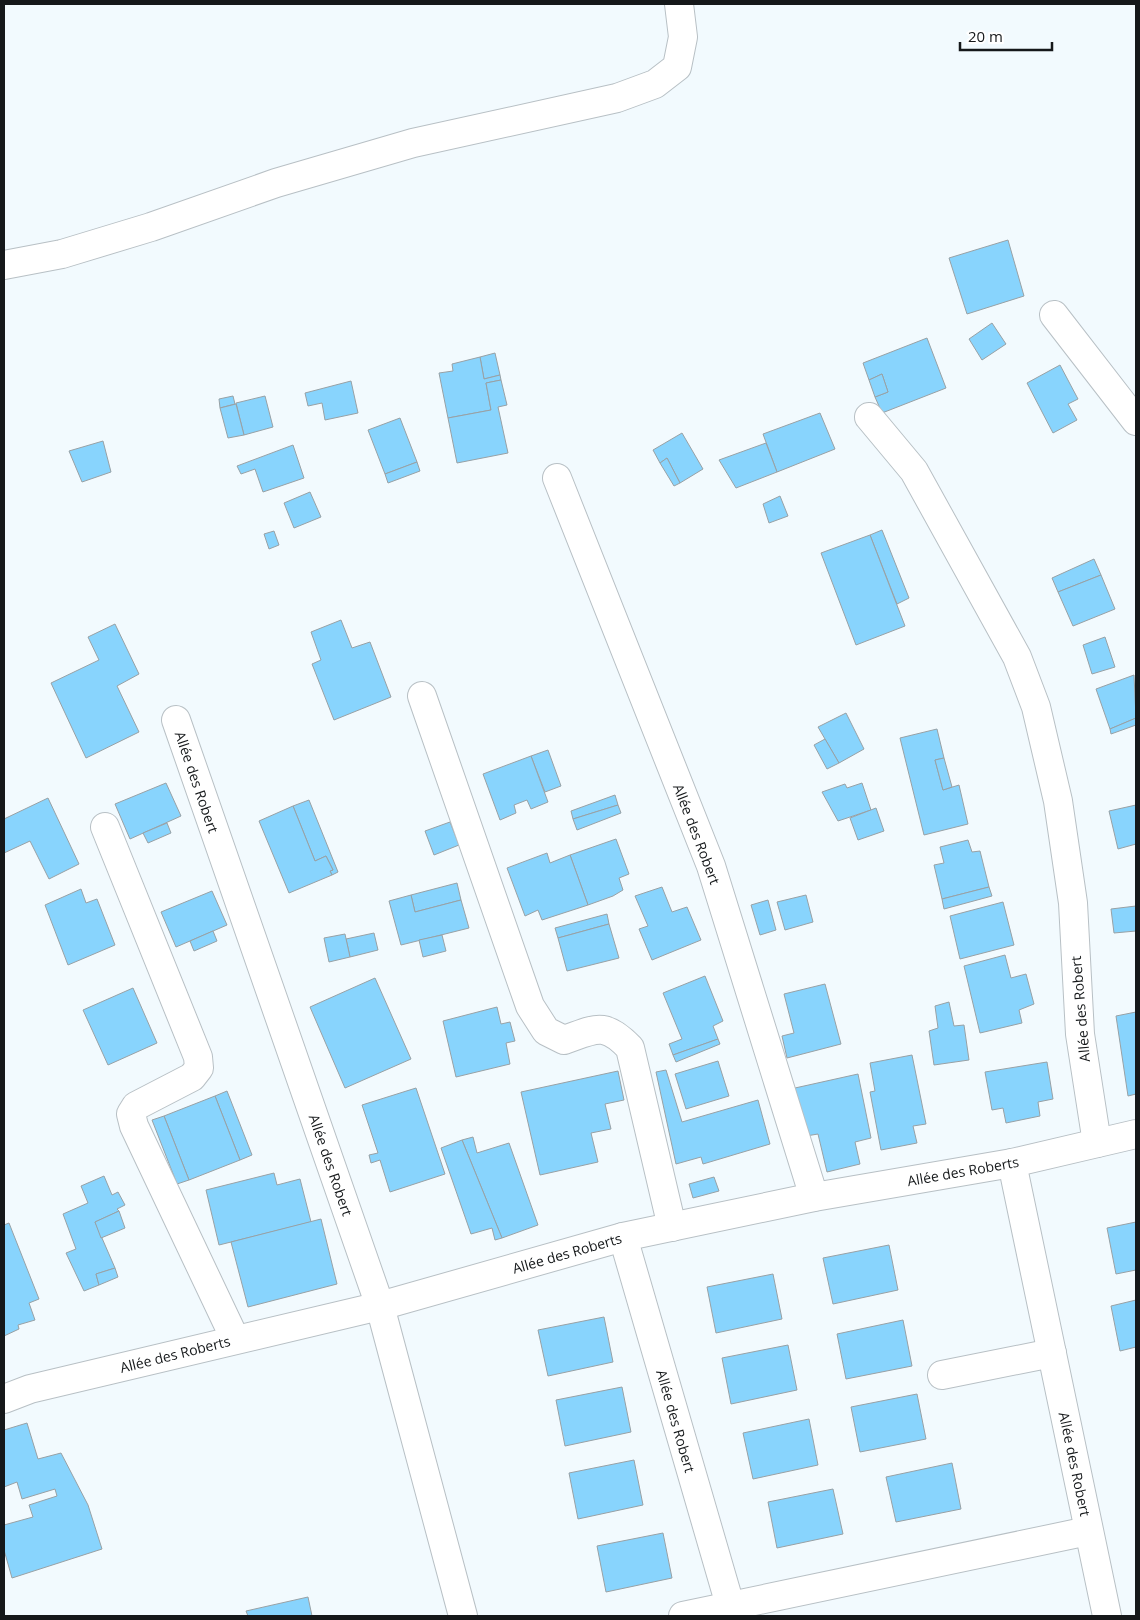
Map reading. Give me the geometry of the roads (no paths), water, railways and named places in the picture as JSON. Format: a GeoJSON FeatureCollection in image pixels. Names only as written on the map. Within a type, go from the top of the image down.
{"type":"FeatureCollection","features":[{"type":"Feature","properties":{"kind":"street"},"geometry":{"type":"LineString","coordinates":[[4,265],[62,254],[133,233],[276,184],[413,143],[617,98],[655,84],[677,67],[683,37],[679,4]]}},
{"type":"Feature","properties":{"kind":"street"},"geometry":{"type":"LineString","coordinates":[[1054,314],[1136,421]]}},
{"type":"Feature","properties":{"kind":"street","name":"Allée des Robert"},"geometry":{"type":"LineString","coordinates":[[869,417],[914,471],[1017,657],[1036,707],[1058,801],[1074,903],[1080,1034],[1097,1143]]}},
{"type":"Feature","properties":{"kind":"street","name":"Allée des Robert"},"geometry":{"type":"LineString","coordinates":[[557,478],[711,866],[814,1197]]}},
{"type":"Feature","properties":{"kind":"street"},"geometry":{"type":"LineString","coordinates":[[422,696],[530,1006],[546,1031],[564,1040],[598,1028],[616,1033],[630,1048],[672,1227]]}},
{"type":"Feature","properties":{"kind":"street","name":"Allée des Robert"},"geometry":{"type":"LineString","coordinates":[[176,720],[380,1306],[463,1616]]}},
{"type":"Feature","properties":{"kind":"street"},"geometry":{"type":"LineString","coordinates":[[105,827],[198,1057],[199,1068],[192,1077],[136,1106],[131,1114],[134,1126],[235,1339]]}},
{"type":"Feature","properties":{"kind":"street","name":"Allée des Roberts"},"geometry":{"type":"LineString","coordinates":[[4,1399],[30,1389],[380,1306],[623,1237],[814,1197],[1012,1163],[1136,1134]]}},
{"type":"Feature","properties":{"kind":"street","name":"Allée des Robert"},"geometry":{"type":"LineString","coordinates":[[1012,1163],[1107,1616]]}},
{"type":"Feature","properties":{"kind":"street","name":"Allée des Robert"},"geometry":{"type":"LineString","coordinates":[[623,1237],[730,1605]]}},
{"type":"Feature","properties":{"kind":"street"},"geometry":{"type":"LineString","coordinates":[[942,1375],[1052,1353]]}},
{"type":"Feature","properties":{"kind":"street","name":"Allée des Robert"},"geometry":{"type":"LineString","coordinates":[[683,1616],[1088,1531]]}}]}
